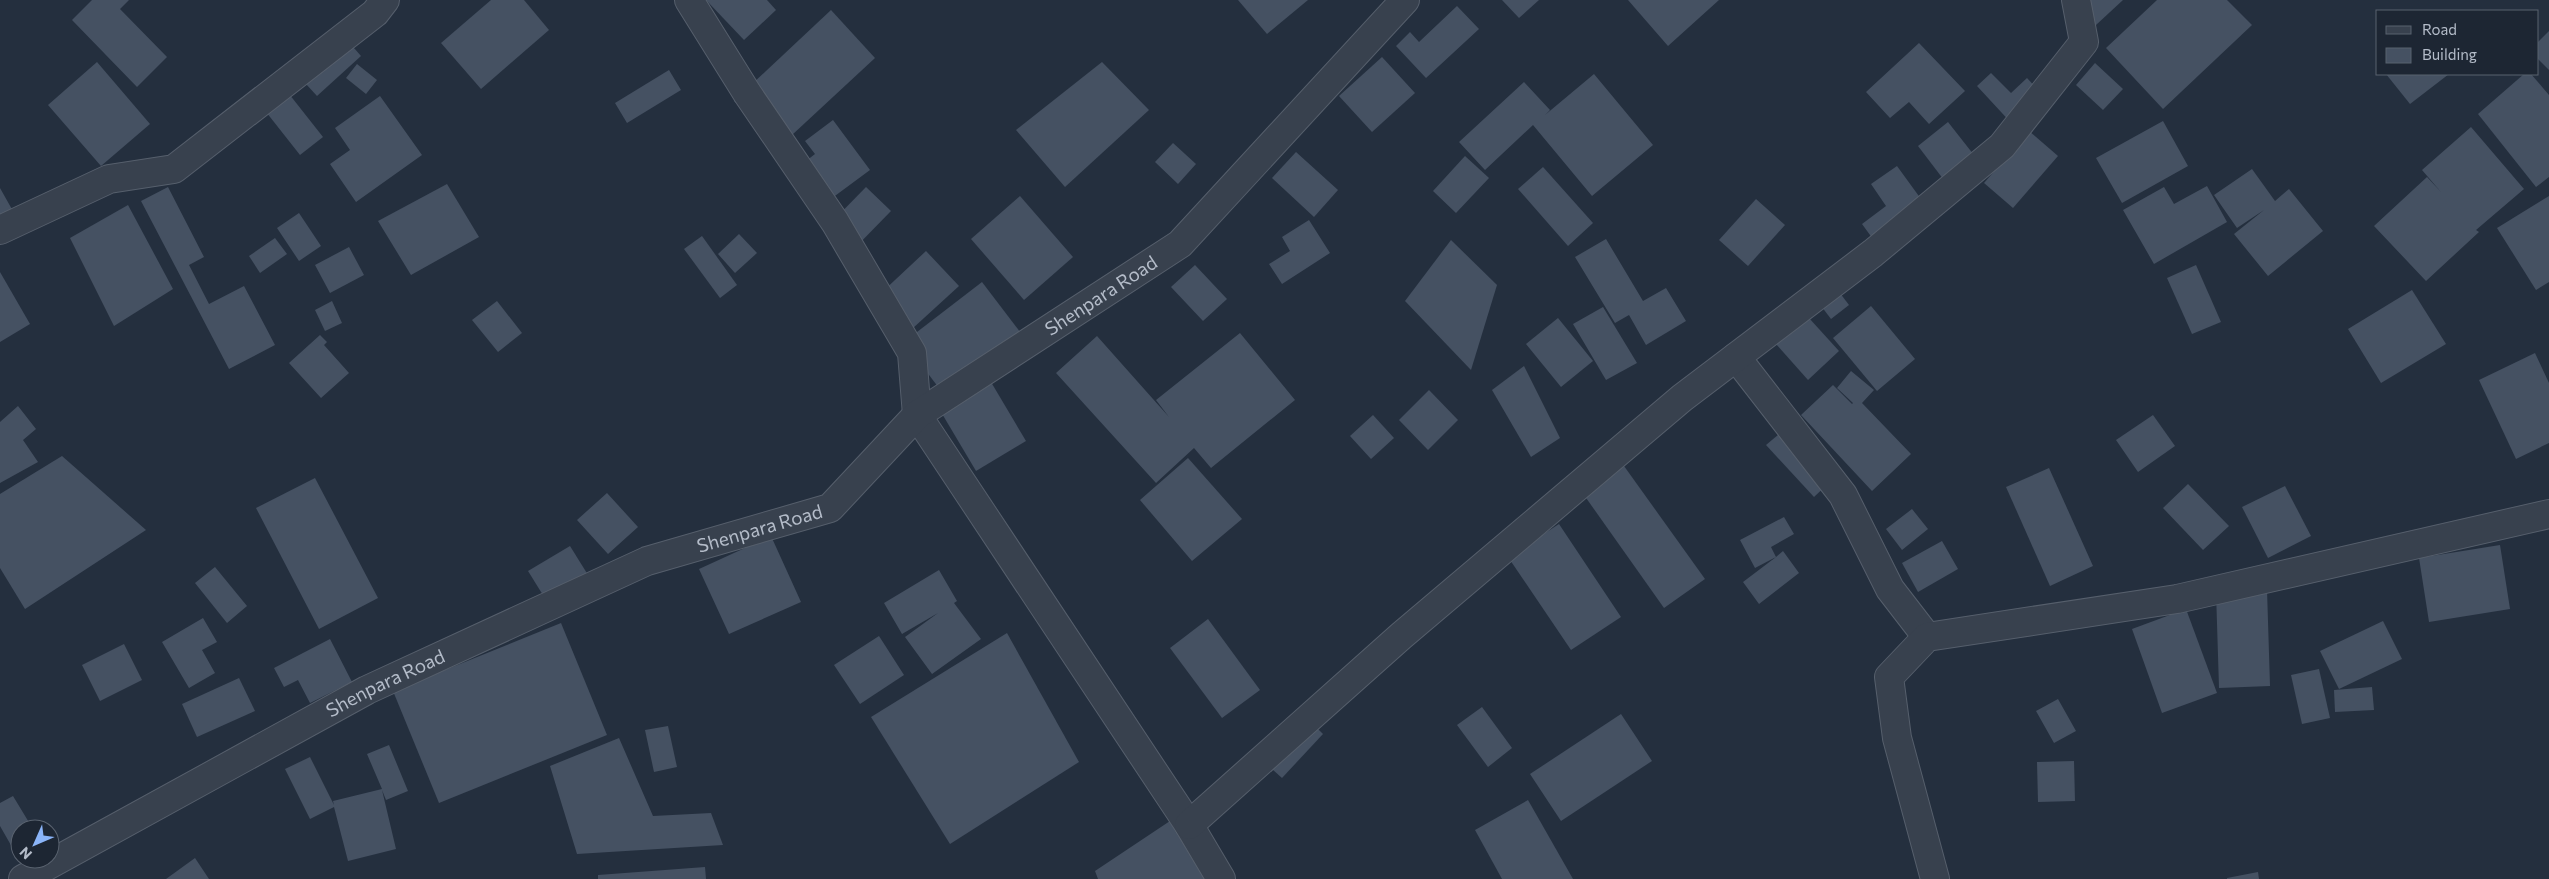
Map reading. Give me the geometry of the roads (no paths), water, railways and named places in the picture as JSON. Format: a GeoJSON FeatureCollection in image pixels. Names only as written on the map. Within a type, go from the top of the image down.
{"type":"FeatureCollection","features":[{"type":"Feature","properties":{"kind":"street"},"geometry":{"type":"LineString","coordinates":[[0,230],[109,179],[174,169],[375,13],[385,0]]}},
{"type":"Feature","properties":{"kind":"street"},"geometry":{"type":"LineString","coordinates":[[689,0],[747,93],[834,222],[912,353],[917,415],[1189,825],[1221,879]]}},
{"type":"Feature","properties":{"kind":"street","name":"Shenpara Road"},"geometry":{"type":"LineString","coordinates":[[23,879],[368,690],[647,561],[830,508],[917,415],[1180,244],[1405,0]]}},
{"type":"Feature","properties":{"kind":"street"},"geometry":{"type":"LineString","coordinates":[[1189,825],[1401,636],[1682,398],[1873,253],[2002,146],[2084,42],[2076,0]]}},
{"type":"Feature","properties":{"kind":"street"},"geometry":{"type":"LineString","coordinates":[[1736,357],[1843,495],[1890,589],[1927,637]]}},
{"type":"Feature","properties":{"kind":"street"},"geometry":{"type":"LineString","coordinates":[[1935,879],[1897,738],[1889,677],[1927,637],[2177,600],[2549,514]]}}]}
